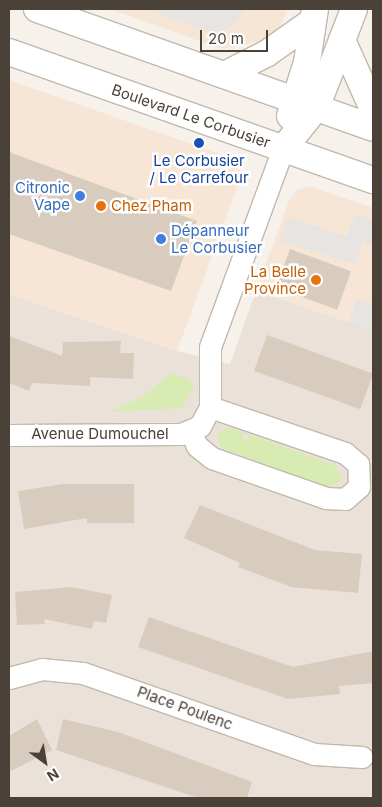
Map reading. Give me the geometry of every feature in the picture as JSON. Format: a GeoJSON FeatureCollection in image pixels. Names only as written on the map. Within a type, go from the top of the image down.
{"type":"FeatureCollection","features":[{"type":"Feature","properties":{"kind":"street"},"geometry":{"type":"LineString","coordinates":[[37,9],[373,128]]}},
{"type":"Feature","properties":{"kind":"street"},"geometry":{"type":"LineString","coordinates":[[210,407],[210,347],[283,149],[305,104],[342,40],[354,9]]}},
{"type":"Feature","properties":{"kind":"street"},"geometry":{"type":"LineString","coordinates":[[224,75],[266,54],[313,16]]}},
{"type":"Feature","properties":{"kind":"street"},"geometry":{"type":"LineString","coordinates":[[305,104],[307,62],[313,16]]}},
{"type":"Feature","properties":{"kind":"street"},"geometry":{"type":"LineString","coordinates":[[342,40],[373,109]]}},
{"type":"Feature","properties":{"kind":"street","name":"Boulevard Le Corbusier"},"geometry":{"type":"LineString","coordinates":[[9,52],[373,180]]}},
{"type":"Feature","properties":{"kind":"street","name":"Avenue Dumouchel"},"geometry":{"type":"LineString","coordinates":[[9,434],[190,432],[204,422],[210,407],[345,453],[358,464],[359,487],[345,499],[326,498],[212,458],[197,446],[190,432]]}},
{"type":"Feature","properties":{"kind":"street","name":"Place Poulenc"},"geometry":{"type":"LineString","coordinates":[[9,678],[42,670],[78,672],[314,754],[362,757]]}},
{"type":"Feature","properties":{"kind":"shaded area"},"geometry":{"type":"Polygon","coordinates":[[[110,9],[285,9],[287,12],[278,30],[263,41],[222,49],[110,9]]]}},
{"type":"Feature","properties":{"kind":"shaded area"},"geometry":{"type":"Polygon","coordinates":[[[147,9],[246,9],[233,27],[214,34],[147,9]]]}},
{"type":"Feature","properties":{"kind":"shaded area"},"geometry":{"type":"Polygon","coordinates":[[[9,80],[226,156],[239,167],[241,177],[177,351],[9,294],[9,80]]]}},
{"type":"Feature","properties":{"kind":"shaded area"},"geometry":{"type":"Polygon","coordinates":[[[309,186],[373,208],[373,330],[256,291],[289,201],[297,190],[309,186]]]}},
{"type":"Feature","properties":{"kind":"shaded area"},"geometry":{"type":"Polygon","coordinates":[[[356,214],[373,220],[373,246],[363,242],[355,264],[279,241],[288,217],[346,236],[356,214]]]}},
{"type":"Feature","properties":{"kind":"shaded area"},"geometry":{"type":"Polygon","coordinates":[[[256,291],[373,330],[373,798],[9,798],[9,294],[177,351],[230,364],[256,291]]]}},
{"type":"Feature","properties":{"kind":"shaded area"},"geometry":{"type":"Polygon","coordinates":[[[357,299],[373,304],[373,330],[348,322],[357,299]]]}},
{"type":"Feature","properties":{"kind":"green space"},"geometry":{"type":"Polygon","coordinates":[[[171,374],[188,378],[194,387],[182,408],[108,412],[142,397],[171,374]]]}},
{"type":"Feature","properties":{"kind":"green space"},"geometry":{"type":"Polygon","coordinates":[[[230,427],[244,432],[242,439],[247,441],[249,434],[336,466],[343,480],[328,487],[221,448],[217,434],[230,427]]]}},
{"type":"Feature","properties":{"kind":"building"},"geometry":{"type":"Polygon","coordinates":[[[9,152],[197,221],[171,291],[9,234],[9,152]]]}},
{"type":"Feature","properties":{"kind":"building"},"geometry":{"type":"Polygon","coordinates":[[[290,249],[351,271],[337,310],[276,288],[290,249]]]}},
{"type":"Feature","properties":{"kind":"building"},"geometry":{"type":"Polygon","coordinates":[[[267,335],[373,374],[360,409],[254,371],[267,335]]]}},
{"type":"Feature","properties":{"kind":"building"},"geometry":{"type":"Polygon","coordinates":[[[9,336],[62,356],[63,342],[121,341],[120,353],[134,353],[133,379],[90,377],[90,386],[32,383],[29,391],[9,383],[9,336]]]}},
{"type":"Feature","properties":{"kind":"building"},"geometry":{"type":"Polygon","coordinates":[[[63,484],[134,484],[134,523],[87,523],[87,518],[24,529],[18,491],[63,484]]]}},
{"type":"Feature","properties":{"kind":"building"},"geometry":{"type":"Polygon","coordinates":[[[200,505],[315,550],[362,554],[358,593],[291,587],[238,567],[240,563],[184,538],[200,505]]]}},
{"type":"Feature","properties":{"kind":"building"},"geometry":{"type":"Polygon","coordinates":[[[71,587],[112,595],[106,623],[94,621],[92,629],[44,619],[45,624],[17,625],[15,592],[71,587]]]}},
{"type":"Feature","properties":{"kind":"building"},"geometry":{"type":"Polygon","coordinates":[[[149,617],[293,667],[373,651],[373,683],[339,686],[340,694],[288,699],[138,647],[149,617]]]}},
{"type":"Feature","properties":{"kind":"building"},"geometry":{"type":"Polygon","coordinates":[[[37,719],[52,750],[9,772],[9,736],[37,719]]]}},
{"type":"Feature","properties":{"kind":"building"},"geometry":{"type":"Polygon","coordinates":[[[63,719],[118,732],[252,782],[247,798],[198,798],[56,750],[63,719]]]}},
{"type":"Feature","properties":{"kind":"place","name":"Le Corbusier / Le Carrefour"},"geometry":{"type":"Point","coordinates":[199,143]}},
{"type":"Feature","properties":{"kind":"place","name":"Citronic Vape"},"geometry":{"type":"Point","coordinates":[80,196]}},
{"type":"Feature","properties":{"kind":"place","name":"Chez Pham"},"geometry":{"type":"Point","coordinates":[101,206]}},
{"type":"Feature","properties":{"kind":"place","name":"Dépanneur Le Corbusier"},"geometry":{"type":"Point","coordinates":[161,239]}},
{"type":"Feature","properties":{"kind":"place","name":"La Belle Province"},"geometry":{"type":"Point","coordinates":[316,280]}}]}
